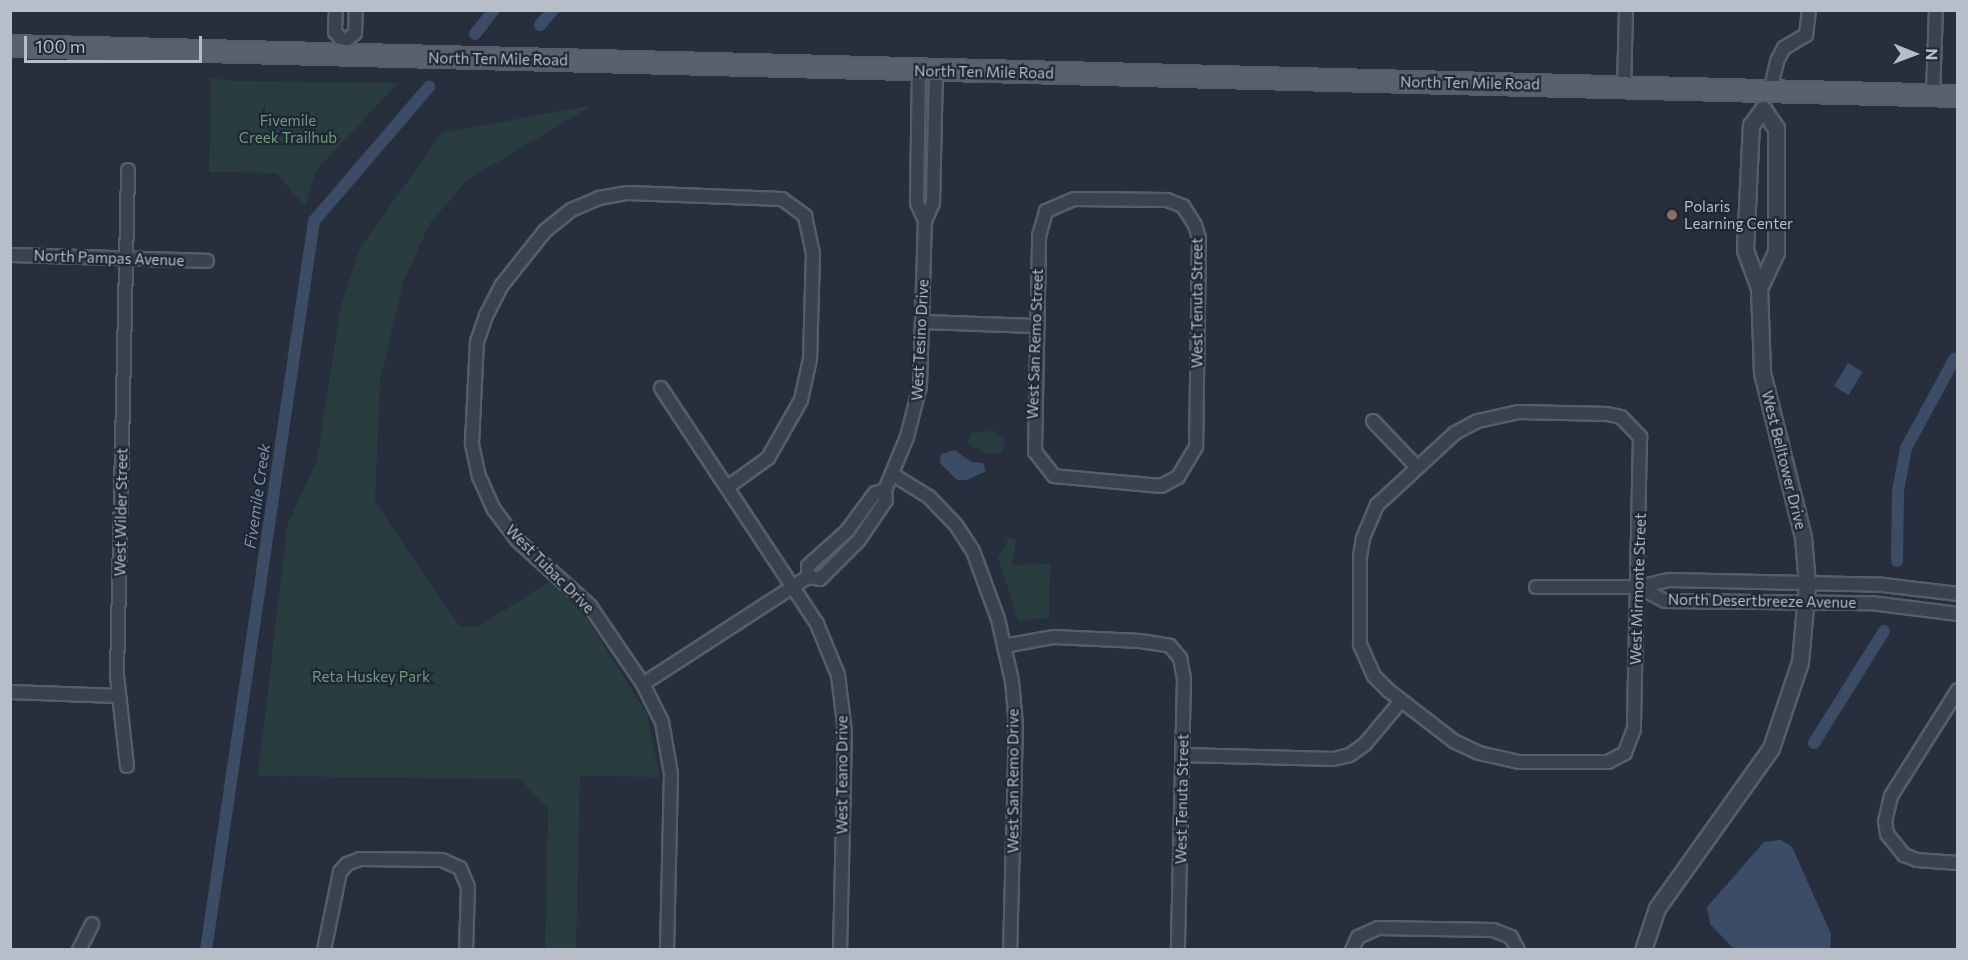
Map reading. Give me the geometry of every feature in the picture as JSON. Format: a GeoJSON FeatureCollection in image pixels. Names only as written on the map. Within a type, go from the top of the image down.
{"type":"FeatureCollection","features":[{"type":"Feature","properties":{"kind":"main road","name":"North Ten Mile Road"},"geometry":{"type":"LineString","coordinates":[[10,46],[344,49],[928,71],[1624,87],[1766,97],[1958,96]]}},
{"type":"Feature","properties":{"kind":"street"},"geometry":{"type":"LineString","coordinates":[[336,10],[335,32],[344,49],[355,33],[356,10]]}},
{"type":"Feature","properties":{"kind":"street"},"geometry":{"type":"LineString","coordinates":[[1624,87],[1626,10]]}},
{"type":"Feature","properties":{"kind":"street"},"geometry":{"type":"LineString","coordinates":[[1766,97],[1777,61],[1784,48],[1806,35],[1809,10]]}},
{"type":"Feature","properties":{"kind":"street"},"geometry":{"type":"LineString","coordinates":[[1933,95],[1936,10]]}},
{"type":"Feature","properties":{"kind":"street","name":"West Tesino Drive"},"geometry":{"type":"LineString","coordinates":[[925,221],[917,203],[928,71]]}},
{"type":"Feature","properties":{"kind":"street","name":"West Tesino Drive"},"geometry":{"type":"LineString","coordinates":[[643,684],[808,578],[820,579],[859,540],[886,500],[885,490],[915,412],[923,322],[925,221],[933,203],[928,71]]}},
{"type":"Feature","properties":{"kind":"street","name":"West Belltower Drive"},"geometry":{"type":"LineString","coordinates":[[1759,288],[1776,252],[1776,128],[1766,97]]}},
{"type":"Feature","properties":{"kind":"street","name":"West Belltower Drive"},"geometry":{"type":"LineString","coordinates":[[1643,950],[1657,908],[1771,748],[1800,662],[1807,584],[1799,509],[1760,359],[1759,288],[1745,250],[1751,125],[1766,97]]}},
{"type":"Feature","properties":{"kind":"street","name":"West Wilder Street"},"geometry":{"type":"LineString","coordinates":[[128,170],[118,696],[128,766]]}},
{"type":"Feature","properties":{"kind":"street","name":"West Tubac Drive"},"geometry":{"type":"LineString","coordinates":[[667,950],[670,765],[662,722],[643,684],[590,606],[518,540],[494,510],[479,477],[472,442],[477,342],[486,316],[502,285],[545,231],[571,210],[599,198],[628,193],[782,199],[805,216],[813,253],[810,359],[801,400],[768,458],[729,486]]}},
{"type":"Feature","properties":{"kind":"street","name":"West San Remo Street"},"geometry":{"type":"LineString","coordinates":[[1035,452],[1039,236],[1047,211],[1074,199],[1167,200],[1183,206],[1195,225]]}},
{"type":"Feature","properties":{"kind":"street","name":"West Tenuta Street"},"geometry":{"type":"LineString","coordinates":[[1035,452],[1054,476],[1161,486],[1178,477],[1193,454],[1199,238],[1195,225]]}},
{"type":"Feature","properties":{"kind":"street","name":"North Pampas Avenue"},"geometry":{"type":"LineString","coordinates":[[10,255],[207,261]]}},
{"type":"Feature","properties":{"kind":"street"},"geometry":{"type":"LineString","coordinates":[[923,322],[1036,326]]}},
{"type":"Feature","properties":{"kind":"street","name":"West Teano Drive"},"geometry":{"type":"LineString","coordinates":[[661,388],[729,486],[817,624],[838,675],[845,732],[840,950]]}},
{"type":"Feature","properties":{"kind":"street","name":"West Mirmonte Street"},"geometry":{"type":"LineString","coordinates":[[1401,701],[1455,742],[1506,760],[1608,762],[1625,753],[1634,729],[1642,450],[1640,437],[1632,425],[1607,414],[1504,414],[1455,433],[1416,466]]}},
{"type":"Feature","properties":{"kind":"street"},"geometry":{"type":"LineString","coordinates":[[1183,755],[1333,759],[1350,755],[1365,744],[1401,701],[1374,676],[1360,644],[1360,557],[1363,538],[1377,505],[1416,466],[1373,421]]}},
{"type":"Feature","properties":{"kind":"street","name":"West San Remo Drive"},"geometry":{"type":"LineString","coordinates":[[892,474],[929,497],[973,552],[1004,646],[1016,725],[1010,950]]}},
{"type":"Feature","properties":{"kind":"street","name":"North Desertbreeze Avenue"},"geometry":{"type":"LineString","coordinates":[[1638,587],[1669,580],[1883,585],[1958,594]]}},
{"type":"Feature","properties":{"kind":"street"},"geometry":{"type":"LineString","coordinates":[[1536,587],[1638,587]]}},
{"type":"Feature","properties":{"kind":"street","name":"North Desertbreeze Avenue"},"geometry":{"type":"LineString","coordinates":[[1638,587],[1666,601],[1871,603],[1958,614]]}},
{"type":"Feature","properties":{"kind":"street","name":"West Tenuta Street"},"geometry":{"type":"LineString","coordinates":[[1004,646],[1037,639],[1094,639],[1161,643],[1176,651],[1184,679],[1178,950]]}},
{"type":"Feature","properties":{"kind":"street"},"geometry":{"type":"LineString","coordinates":[[1958,690],[1891,796],[1885,820],[1894,847],[1917,860],[1958,863]]}},
{"type":"Feature","properties":{"kind":"street"},"geometry":{"type":"LineString","coordinates":[[10,693],[118,696]]}},
{"type":"Feature","properties":{"kind":"street"},"geometry":{"type":"LineString","coordinates":[[324,950],[336,883],[346,864],[360,858],[442,860],[460,868],[468,887],[466,950]]}},
{"type":"Feature","properties":{"kind":"street"},"geometry":{"type":"LineString","coordinates":[[79,950],[92,924]]}},
{"type":"Feature","properties":{"kind":"street"},"geometry":{"type":"LineString","coordinates":[[1352,950],[1358,937],[1378,928],[1493,930],[1511,938],[1518,950]]}},
{"type":"Feature","properties":{"kind":"green space","name":"Fivemile Creek Trailhub"},"geometry":{"type":"Polygon","coordinates":[[[211,78],[232,81],[398,83],[316,170],[305,207],[277,173],[209,172],[211,78]]]}},
{"type":"Feature","properties":{"kind":"green space","name":"Reta Huskey Park"},"geometry":{"type":"Polygon","coordinates":[[[593,105],[467,180],[430,223],[403,282],[380,381],[375,502],[459,626],[478,627],[551,581],[587,619],[647,714],[660,777],[580,776],[576,949],[545,949],[548,808],[520,779],[258,776],[287,526],[317,460],[341,305],[360,248],[442,133],[593,105]]]}},
{"type":"Feature","properties":{"kind":"green space"},"geometry":{"type":"Polygon","coordinates":[[[994,431],[1005,441],[1001,453],[985,453],[967,443],[973,432],[994,431]]]}},
{"type":"Feature","properties":{"kind":"green space"},"geometry":{"type":"Polygon","coordinates":[[[1009,538],[1016,540],[1012,565],[1050,564],[1049,618],[1018,620],[998,558],[1009,538]]]}},
{"type":"Feature","properties":{"kind":"water"},"geometry":{"type":"Polygon","coordinates":[[[1848,363],[1863,372],[1849,395],[1834,386],[1848,363]]]}},
{"type":"Feature","properties":{"kind":"water"},"geometry":{"type":"Polygon","coordinates":[[[955,450],[971,462],[983,463],[986,471],[967,480],[957,480],[940,463],[941,454],[955,450]]]}},
{"type":"Feature","properties":{"kind":"water"},"geometry":{"type":"Polygon","coordinates":[[[1781,840],[1792,847],[1831,934],[1830,949],[1734,949],[1710,924],[1707,907],[1764,842],[1781,840]]]}},
{"type":"Feature","properties":{"kind":"waterway"},"geometry":{"type":"LineString","coordinates":[[475,34],[494,10]]}},
{"type":"Feature","properties":{"kind":"waterway"},"geometry":{"type":"LineString","coordinates":[[540,25],[553,10]]}},
{"type":"Feature","properties":{"kind":"waterway","name":"Fivemile Creek"},"geometry":{"type":"LineString","coordinates":[[206,950],[314,221],[429,87]]}},
{"type":"Feature","properties":{"kind":"waterway"},"geometry":{"type":"LineString","coordinates":[[1897,561],[1898,491],[1906,448],[1955,358]]}},
{"type":"Feature","properties":{"kind":"waterway"},"geometry":{"type":"LineString","coordinates":[[1814,743],[1884,631]]}},
{"type":"Feature","properties":{"kind":"place","name":"Polaris Learning Center"},"geometry":{"type":"Point","coordinates":[1672,215]}}]}
